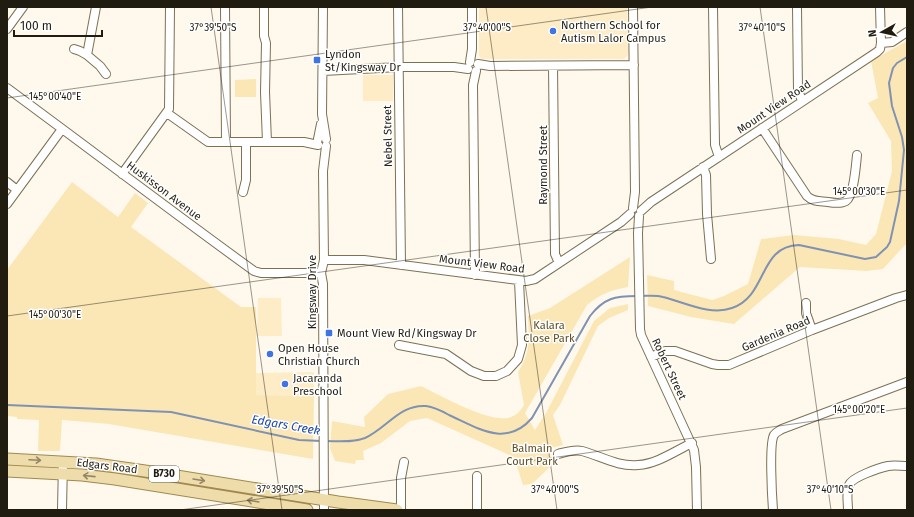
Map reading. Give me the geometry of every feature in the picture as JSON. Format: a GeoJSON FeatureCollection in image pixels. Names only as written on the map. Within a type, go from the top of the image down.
{"type":"FeatureCollection","features":[{"type":"Feature","properties":{"kind":"main road","name":"Edgars Road"},"geometry":{"type":"LineString","coordinates":[[7,459],[96,464],[146,471],[323,505],[397,510]]}},
{"type":"Feature","properties":{"kind":"main road","name":"Edgars Road"},"geometry":{"type":"LineString","coordinates":[[7,471],[115,479],[307,510]]}},
{"type":"Feature","properties":{"kind":"street"},"geometry":{"type":"LineString","coordinates":[[7,29],[23,7]]}},
{"type":"Feature","properties":{"kind":"street"},"geometry":{"type":"LineString","coordinates":[[87,54],[96,7]]}},
{"type":"Feature","properties":{"kind":"street"},"geometry":{"type":"LineString","coordinates":[[122,174],[169,109],[170,7]]}},
{"type":"Feature","properties":{"kind":"street"},"geometry":{"type":"LineString","coordinates":[[225,7],[226,142]]}},
{"type":"Feature","properties":{"kind":"street"},"geometry":{"type":"LineString","coordinates":[[264,7],[264,36],[266,43],[265,92],[268,142]]}},
{"type":"Feature","properties":{"kind":"street","name":"Kingsway Drive"},"geometry":{"type":"LineString","coordinates":[[323,7],[321,142],[324,260],[321,273],[323,291],[323,505]]}},
{"type":"Feature","properties":{"kind":"street","name":"Nebel Street"},"geometry":{"type":"LineString","coordinates":[[398,7],[401,265]]}},
{"type":"Feature","properties":{"kind":"street"},"geometry":{"type":"LineString","coordinates":[[472,7],[474,275]]}},
{"type":"Feature","properties":{"kind":"street","name":"Robert Street"},"geometry":{"type":"LineString","coordinates":[[634,7],[635,192],[638,234],[640,329],[651,357],[692,443],[696,466],[697,510]]}},
{"type":"Feature","properties":{"kind":"street"},"geometry":{"type":"LineString","coordinates":[[714,7],[715,145],[719,157]]}},
{"type":"Feature","properties":{"kind":"street"},"geometry":{"type":"LineString","coordinates":[[797,7],[798,90],[802,101]]}},
{"type":"Feature","properties":{"kind":"street"},"geometry":{"type":"LineString","coordinates":[[880,7],[881,43],[892,42],[907,32]]}},
{"type":"Feature","properties":{"kind":"street","name":"Mount View Road"},"geometry":{"type":"LineString","coordinates":[[324,260],[364,260],[526,282],[535,279],[877,52],[880,49],[881,43]]}},
{"type":"Feature","properties":{"kind":"street"},"geometry":{"type":"LineString","coordinates":[[74,49],[87,54],[106,74]]}},
{"type":"Feature","properties":{"kind":"street"},"geometry":{"type":"LineString","coordinates":[[323,71],[473,66],[634,65]]}},
{"type":"Feature","properties":{"kind":"street","name":"Raymond Street"},"geometry":{"type":"LineString","coordinates":[[553,66],[555,254],[559,263]]}},
{"type":"Feature","properties":{"kind":"street","name":"Huskisson Avenue"},"geometry":{"type":"LineString","coordinates":[[7,88],[254,271],[260,273],[321,273]]}},
{"type":"Feature","properties":{"kind":"street"},"geometry":{"type":"LineString","coordinates":[[167,113],[205,140],[212,142],[321,142]]}},
{"type":"Feature","properties":{"kind":"street"},"geometry":{"type":"LineString","coordinates":[[762,128],[807,196],[812,200],[838,203],[848,199],[851,192],[857,155]]}},
{"type":"Feature","properties":{"kind":"street"},"geometry":{"type":"LineString","coordinates":[[7,204],[62,129]]}},
{"type":"Feature","properties":{"kind":"street"},"geometry":{"type":"LineString","coordinates":[[243,192],[246,180],[246,142]]}},
{"type":"Feature","properties":{"kind":"street"},"geometry":{"type":"LineString","coordinates":[[703,167],[706,175],[711,259]]}},
{"type":"Feature","properties":{"kind":"street"},"geometry":{"type":"LineString","coordinates":[[7,182],[17,190]]}},
{"type":"Feature","properties":{"kind":"street"},"geometry":{"type":"LineString","coordinates":[[398,345],[446,354],[471,371],[484,376],[496,376],[507,371],[518,359],[522,345],[519,281]]}},
{"type":"Feature","properties":{"kind":"street","name":"Gardenia Road"},"geometry":{"type":"LineString","coordinates":[[651,357],[665,351],[675,351],[712,364],[729,365],[812,330],[907,294]]}},
{"type":"Feature","properties":{"kind":"street"},"geometry":{"type":"LineString","coordinates":[[806,303],[806,313],[812,330]]}},
{"type":"Feature","properties":{"kind":"street"},"geometry":{"type":"LineString","coordinates":[[773,510],[772,441],[777,432],[789,426],[907,382]]}},
{"type":"Feature","properties":{"kind":"street"},"geometry":{"type":"LineString","coordinates":[[558,454],[572,451],[583,451],[623,465],[638,465],[654,462],[692,443]]}},
{"type":"Feature","properties":{"kind":"street"},"geometry":{"type":"LineString","coordinates":[[62,510],[63,462]]}},
{"type":"Feature","properties":{"kind":"street"},"geometry":{"type":"LineString","coordinates":[[401,510],[401,478],[404,462]]}},
{"type":"Feature","properties":{"kind":"street"},"geometry":{"type":"LineString","coordinates":[[848,510],[848,488],[851,482],[856,478],[883,468],[907,466]]}},
{"type":"Feature","properties":{"kind":"street"},"geometry":{"type":"LineString","coordinates":[[477,476],[477,510]]}},
{"type":"Feature","properties":{"kind":"shaded area","name":"Northern School for Autism Lalor Campus"},"geometry":{"type":"Polygon","coordinates":[[[479,7],[627,7],[628,55],[624,59],[482,59],[479,56],[479,7]]]}},
{"type":"Feature","properties":{"kind":"shaded area"},"geometry":{"type":"Polygon","coordinates":[[[363,75],[393,75],[393,101],[363,101],[363,75]]]}},
{"type":"Feature","properties":{"kind":"shaded area"},"geometry":{"type":"Polygon","coordinates":[[[258,298],[281,298],[282,336],[257,336],[258,298]]]}},
{"type":"Feature","properties":{"kind":"shaded area","name":"Jacaranda Preschool"},"geometry":{"type":"Polygon","coordinates":[[[314,372],[314,396],[256,395],[256,373],[314,372]]]}},
{"type":"Feature","properties":{"kind":"green space"},"geometry":{"type":"Polygon","coordinates":[[[907,41],[907,243],[883,269],[867,271],[800,267],[734,324],[691,317],[648,306],[647,275],[674,281],[674,290],[712,300],[724,296],[748,284],[761,239],[794,235],[839,239],[866,245],[876,234],[892,171],[891,141],[868,103],[878,98],[871,61],[907,41]]]}},
{"type":"Feature","properties":{"kind":"green space"},"geometry":{"type":"Polygon","coordinates":[[[256,79],[256,97],[235,97],[235,80],[256,79]]]}},
{"type":"Feature","properties":{"kind":"green space"},"geometry":{"type":"Polygon","coordinates":[[[72,182],[118,217],[135,193],[148,203],[131,227],[241,307],[256,307],[256,395],[314,396],[313,459],[109,424],[62,420],[60,451],[38,451],[39,420],[17,419],[17,417],[7,416],[7,270],[72,182]]]}},
{"type":"Feature","properties":{"kind":"green space"},"geometry":{"type":"Polygon","coordinates":[[[630,257],[628,287],[606,293],[587,305],[525,413],[535,430],[546,413],[594,321],[610,308],[628,304],[628,310],[609,318],[598,326],[560,405],[553,415],[563,445],[551,448],[549,453],[554,463],[532,484],[523,485],[514,457],[427,418],[410,421],[381,443],[363,451],[364,460],[356,460],[355,464],[335,461],[330,448],[332,421],[365,427],[364,417],[388,394],[421,386],[479,413],[502,418],[515,415],[524,405],[518,372],[527,351],[529,338],[528,316],[550,308],[630,257]]]}},
{"type":"Feature","properties":{"kind":"waterway","name":"Edgars Creek"},"geometry":{"type":"LineString","coordinates":[[641,296],[660,296],[706,309],[724,310],[744,302],[752,293],[769,262],[776,254],[786,248],[799,245],[865,259],[876,257],[887,247],[890,242],[899,201],[904,150],[902,137],[892,106],[889,83],[893,68],[897,63],[907,57]]}},
{"type":"Feature","properties":{"kind":"waterway","name":"Edgars Creek"},"geometry":{"type":"LineString","coordinates":[[325,441],[360,440],[373,434],[401,413],[417,406],[435,408],[481,430],[502,434],[512,432],[522,427],[532,418],[590,316],[595,310],[610,299],[637,296]]}},
{"type":"Feature","properties":{"kind":"waterway","name":"Edgars Creek"},"geometry":{"type":"LineString","coordinates":[[7,405],[171,412],[299,440],[321,441]]}},
{"type":"Feature","properties":{"kind":"place","name":"Northern School for Autism Lalor Campus"},"geometry":{"type":"Point","coordinates":[553,31]}},
{"type":"Feature","properties":{"kind":"place","name":"Lyndon St/Kingsway Dr"},"geometry":{"type":"Point","coordinates":[317,60]}},
{"type":"Feature","properties":{"kind":"place","name":"Mount View Rd/Kingsway Dr"},"geometry":{"type":"Point","coordinates":[329,333]}},
{"type":"Feature","properties":{"kind":"place","name":"Open House Christian Church"},"geometry":{"type":"Point","coordinates":[270,354]}},
{"type":"Feature","properties":{"kind":"place","name":"Jacaranda Preschool"},"geometry":{"type":"Point","coordinates":[285,384]}},
{"type":"Feature","properties":{"kind":"park label","name":"Kalara Close Park"},"geometry":{"type":"Point","coordinates":[549,331]}},
{"type":"Feature","properties":{"kind":"park label","name":"Balmain Court Park"},"geometry":{"type":"Point","coordinates":[532,454]}}]}
